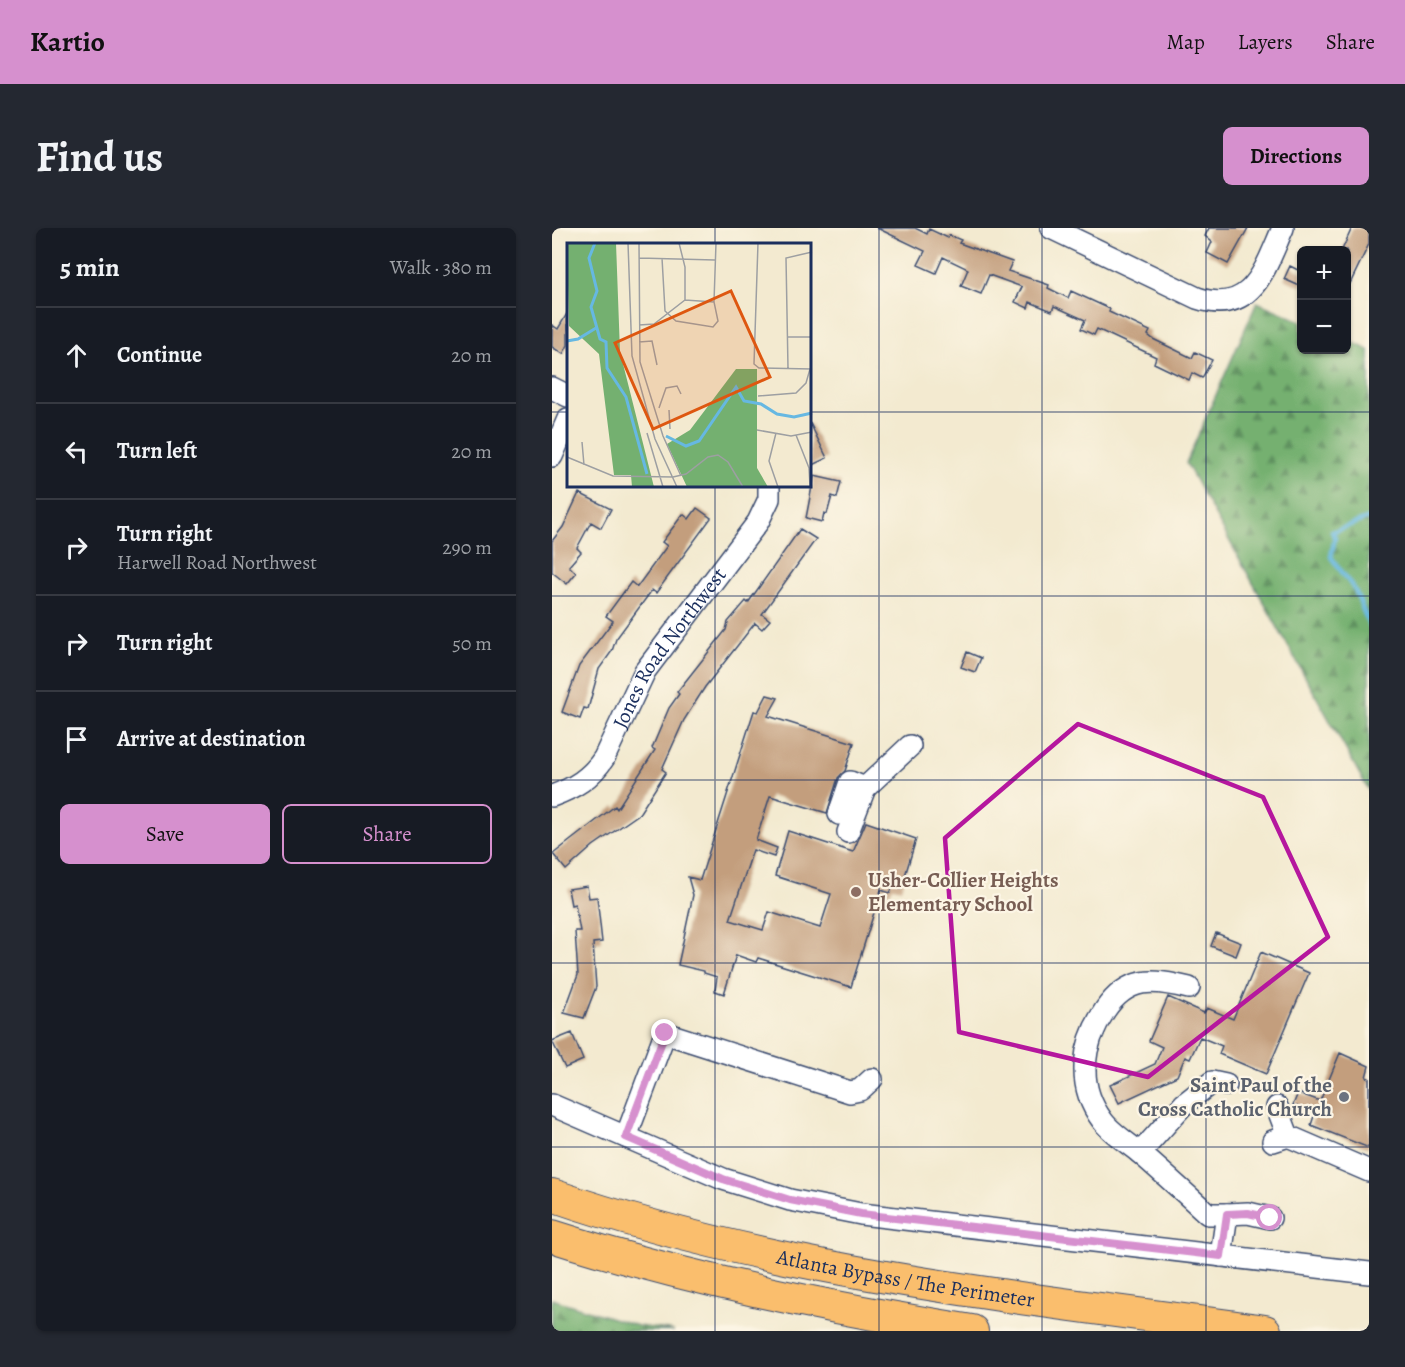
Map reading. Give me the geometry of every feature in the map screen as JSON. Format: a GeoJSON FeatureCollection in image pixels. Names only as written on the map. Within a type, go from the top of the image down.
{"type":"FeatureCollection","features":[{"type":"Feature","properties":{"kind":"highway","name":"Atlanta Bypass / The Perimeter"},"geometry":{"type":"LineString","coordinates":[[552,1195],[650,1224],[808,1261],[903,1279],[1266,1331]]}},
{"type":"Feature","properties":{"kind":"highway","name":"Atlanta Bypass / The Perimeter"},"geometry":{"type":"LineString","coordinates":[[552,1236],[608,1254],[737,1288],[858,1313],[972,1331]]}},
{"type":"Feature","properties":{"kind":"street"},"geometry":{"type":"LineString","coordinates":[[1051,228],[1210,302],[1238,298],[1250,291],[1260,280],[1283,228]]}},
{"type":"Feature","properties":{"kind":"street"},"geometry":{"type":"LineString","coordinates":[[552,388],[567,396]]}},
{"type":"Feature","properties":{"kind":"street"},"geometry":{"type":"LineString","coordinates":[[552,456],[567,421]]}},
{"type":"Feature","properties":{"kind":"street","name":"Jones Road Northwest"},"geometry":{"type":"LineString","coordinates":[[552,796],[572,789],[595,771],[604,758],[645,671],[758,522],[769,499],[769,488]]}},
{"type":"Feature","properties":{"kind":"street"},"geometry":{"type":"LineString","coordinates":[[843,823],[857,778],[910,746]]}},
{"type":"Feature","properties":{"kind":"street"},"geometry":{"type":"LineString","coordinates":[[1189,988],[1160,980],[1133,984],[1114,997],[1092,1030],[1084,1056],[1085,1089],[1102,1121],[1208,1214],[1248,1213],[1270,1218]]}},
{"type":"Feature","properties":{"kind":"street"},"geometry":{"type":"LineString","coordinates":[[626,1137],[665,1033],[850,1092],[860,1090],[872,1079]]}},
{"type":"Feature","properties":{"kind":"street"},"geometry":{"type":"LineString","coordinates":[[1140,1154],[1191,1107],[1212,1082],[1226,1084]]}},
{"type":"Feature","properties":{"kind":"street"},"geometry":{"type":"LineString","coordinates":[[552,1105],[723,1179],[790,1200],[851,1212],[1369,1273]]}},
{"type":"Feature","properties":{"kind":"street"},"geometry":{"type":"LineString","coordinates":[[1277,1107],[1280,1139],[1369,1171]]}},
{"type":"Feature","properties":{"kind":"street"},"geometry":{"type":"LineString","coordinates":[[1221,1256],[1227,1214]]}},
{"type":"Feature","properties":{"kind":"highlighted area"},"geometry":{"type":"Polygon","coordinates":[[[1078,724],[1263,797],[1328,937],[1148,1077],[959,1032],[945,838],[1078,724]]]}},
{"type":"Feature","properties":{"kind":"green space"},"geometry":{"type":"Polygon","coordinates":[[[1257,302],[1297,319],[1297,354],[1351,354],[1351,342],[1369,350],[1369,791],[1186,463],[1257,302]]]}},
{"type":"Feature","properties":{"kind":"green space"},"geometry":{"type":"Polygon","coordinates":[[[552,1299],[638,1326],[674,1331],[552,1331],[552,1299]]]}},
{"type":"Feature","properties":{"kind":"building"},"geometry":{"type":"Polygon","coordinates":[[[877,228],[915,228],[927,234],[929,229],[948,238],[949,235],[961,240],[959,243],[1012,262],[1008,271],[1049,285],[1048,288],[1068,298],[1071,291],[1150,331],[1148,335],[1153,339],[1192,358],[1195,352],[1212,360],[1202,378],[1192,373],[1189,380],[1154,363],[1156,357],[1097,329],[1094,335],[1081,329],[1085,320],[1054,306],[1052,311],[1030,302],[1028,308],[1015,302],[1022,287],[989,275],[981,294],[961,286],[968,269],[943,257],[936,273],[918,265],[925,251],[877,228]]]}},
{"type":"Feature","properties":{"kind":"building"},"geometry":{"type":"Polygon","coordinates":[[[1209,228],[1248,228],[1228,264],[1207,253],[1212,242],[1205,236],[1209,228]]]}},
{"type":"Feature","properties":{"kind":"building"},"geometry":{"type":"Polygon","coordinates":[[[1352,228],[1369,228],[1369,244],[1351,282],[1351,246],[1344,246],[1352,228]]]}},
{"type":"Feature","properties":{"kind":"building"},"geometry":{"type":"Polygon","coordinates":[[[1290,266],[1297,270],[1297,285],[1284,279],[1290,266]]]}},
{"type":"Feature","properties":{"kind":"building"},"geometry":{"type":"Polygon","coordinates":[[[567,314],[567,347],[563,354],[552,347],[552,325],[558,329],[567,314]]]}},
{"type":"Feature","properties":{"kind":"building"},"geometry":{"type":"Polygon","coordinates":[[[812,427],[827,458],[812,465],[812,427]]]}},
{"type":"Feature","properties":{"kind":"building"},"geometry":{"type":"Polygon","coordinates":[[[814,476],[841,482],[837,498],[832,496],[822,522],[806,518],[814,476]]]}},
{"type":"Feature","properties":{"kind":"building"},"geometry":{"type":"Polygon","coordinates":[[[579,493],[611,509],[601,528],[591,522],[577,548],[581,552],[569,566],[576,573],[567,584],[552,572],[552,541],[563,527],[579,493]]]}},
{"type":"Feature","properties":{"kind":"building"},"geometry":{"type":"Polygon","coordinates":[[[697,508],[711,518],[656,593],[652,590],[616,639],[612,651],[599,669],[588,709],[584,708],[580,719],[562,712],[579,666],[613,621],[606,616],[631,582],[637,587],[667,546],[662,542],[683,514],[689,519],[697,508]]]}},
{"type":"Feature","properties":{"kind":"building"},"geometry":{"type":"Polygon","coordinates":[[[800,529],[816,539],[762,614],[770,620],[762,629],[755,623],[705,687],[684,720],[662,769],[666,772],[639,814],[593,846],[566,870],[553,854],[615,806],[617,809],[655,750],[652,748],[669,708],[679,694],[677,692],[726,630],[728,622],[746,601],[748,603],[800,529]]]}},
{"type":"Feature","properties":{"kind":"building"},"geometry":{"type":"Polygon","coordinates":[[[967,652],[981,658],[975,672],[961,667],[967,652]]]}},
{"type":"Feature","properties":{"kind":"building"},"geometry":{"type":"Polygon","coordinates":[[[767,695],[778,698],[768,716],[854,743],[845,771],[838,778],[827,813],[770,796],[756,840],[777,848],[774,857],[753,850],[730,920],[763,930],[769,912],[820,928],[831,894],[775,876],[788,831],[853,852],[866,822],[916,839],[901,889],[893,887],[890,893],[881,890],[851,987],[758,958],[756,962],[736,955],[724,994],[715,991],[717,977],[704,973],[704,971],[678,965],[693,895],[688,877],[700,880],[754,711],[758,712],[767,695]]]}},
{"type":"Feature","properties":{"kind":"building"},"geometry":{"type":"Polygon","coordinates":[[[587,886],[589,898],[597,897],[602,942],[593,943],[596,987],[584,1018],[564,1013],[578,975],[575,931],[580,931],[575,904],[571,905],[568,889],[587,886]]]}},
{"type":"Feature","properties":{"kind":"building"},"geometry":{"type":"Polygon","coordinates":[[[1216,933],[1241,943],[1236,956],[1211,946],[1216,933]]]}},
{"type":"Feature","properties":{"kind":"building"},"geometry":{"type":"Polygon","coordinates":[[[1261,952],[1309,973],[1266,1074],[1219,1054],[1222,1046],[1200,1037],[1190,1059],[1185,1057],[1177,1076],[1119,1103],[1110,1085],[1155,1064],[1162,1047],[1149,1041],[1168,997],[1204,1013],[1207,1008],[1233,1019],[1261,952]]]}},
{"type":"Feature","properties":{"kind":"building"},"geometry":{"type":"Polygon","coordinates":[[[572,1033],[583,1060],[565,1068],[552,1041],[572,1033]]]}},
{"type":"Feature","properties":{"kind":"building","name":"Saint Paul of the Cross Catholic Church"},"geometry":{"type":"Polygon","coordinates":[[[1340,1053],[1369,1066],[1366,1077],[1369,1078],[1369,1148],[1311,1125],[1315,1113],[1293,1105],[1298,1093],[1320,1101],[1340,1053]]]}},
{"type":"Feature","properties":{"kind":"waterway"},"geometry":{"type":"LineString","coordinates":[[1369,518],[1332,532],[1335,537],[1331,557],[1355,590],[1369,625]]}},
{"type":"Feature","properties":{"kind":"place","name":"Usher-Collier Heights Elementary School"},"geometry":{"type":"Point","coordinates":[856,892]}},
{"type":"Feature","properties":{"kind":"place","name":"Saint Paul of the Cross Catholic Church"},"geometry":{"type":"Point","coordinates":[1344,1097]}},
{"type":"Feature","properties":{"kind":"route"},"geometry":{"type":"LineString","coordinates":[[665,1033],[626,1137],[723,1179],[790,1200],[861,1214],[1221,1256],[1227,1214],[1248,1213],[1270,1218]]}}]}
